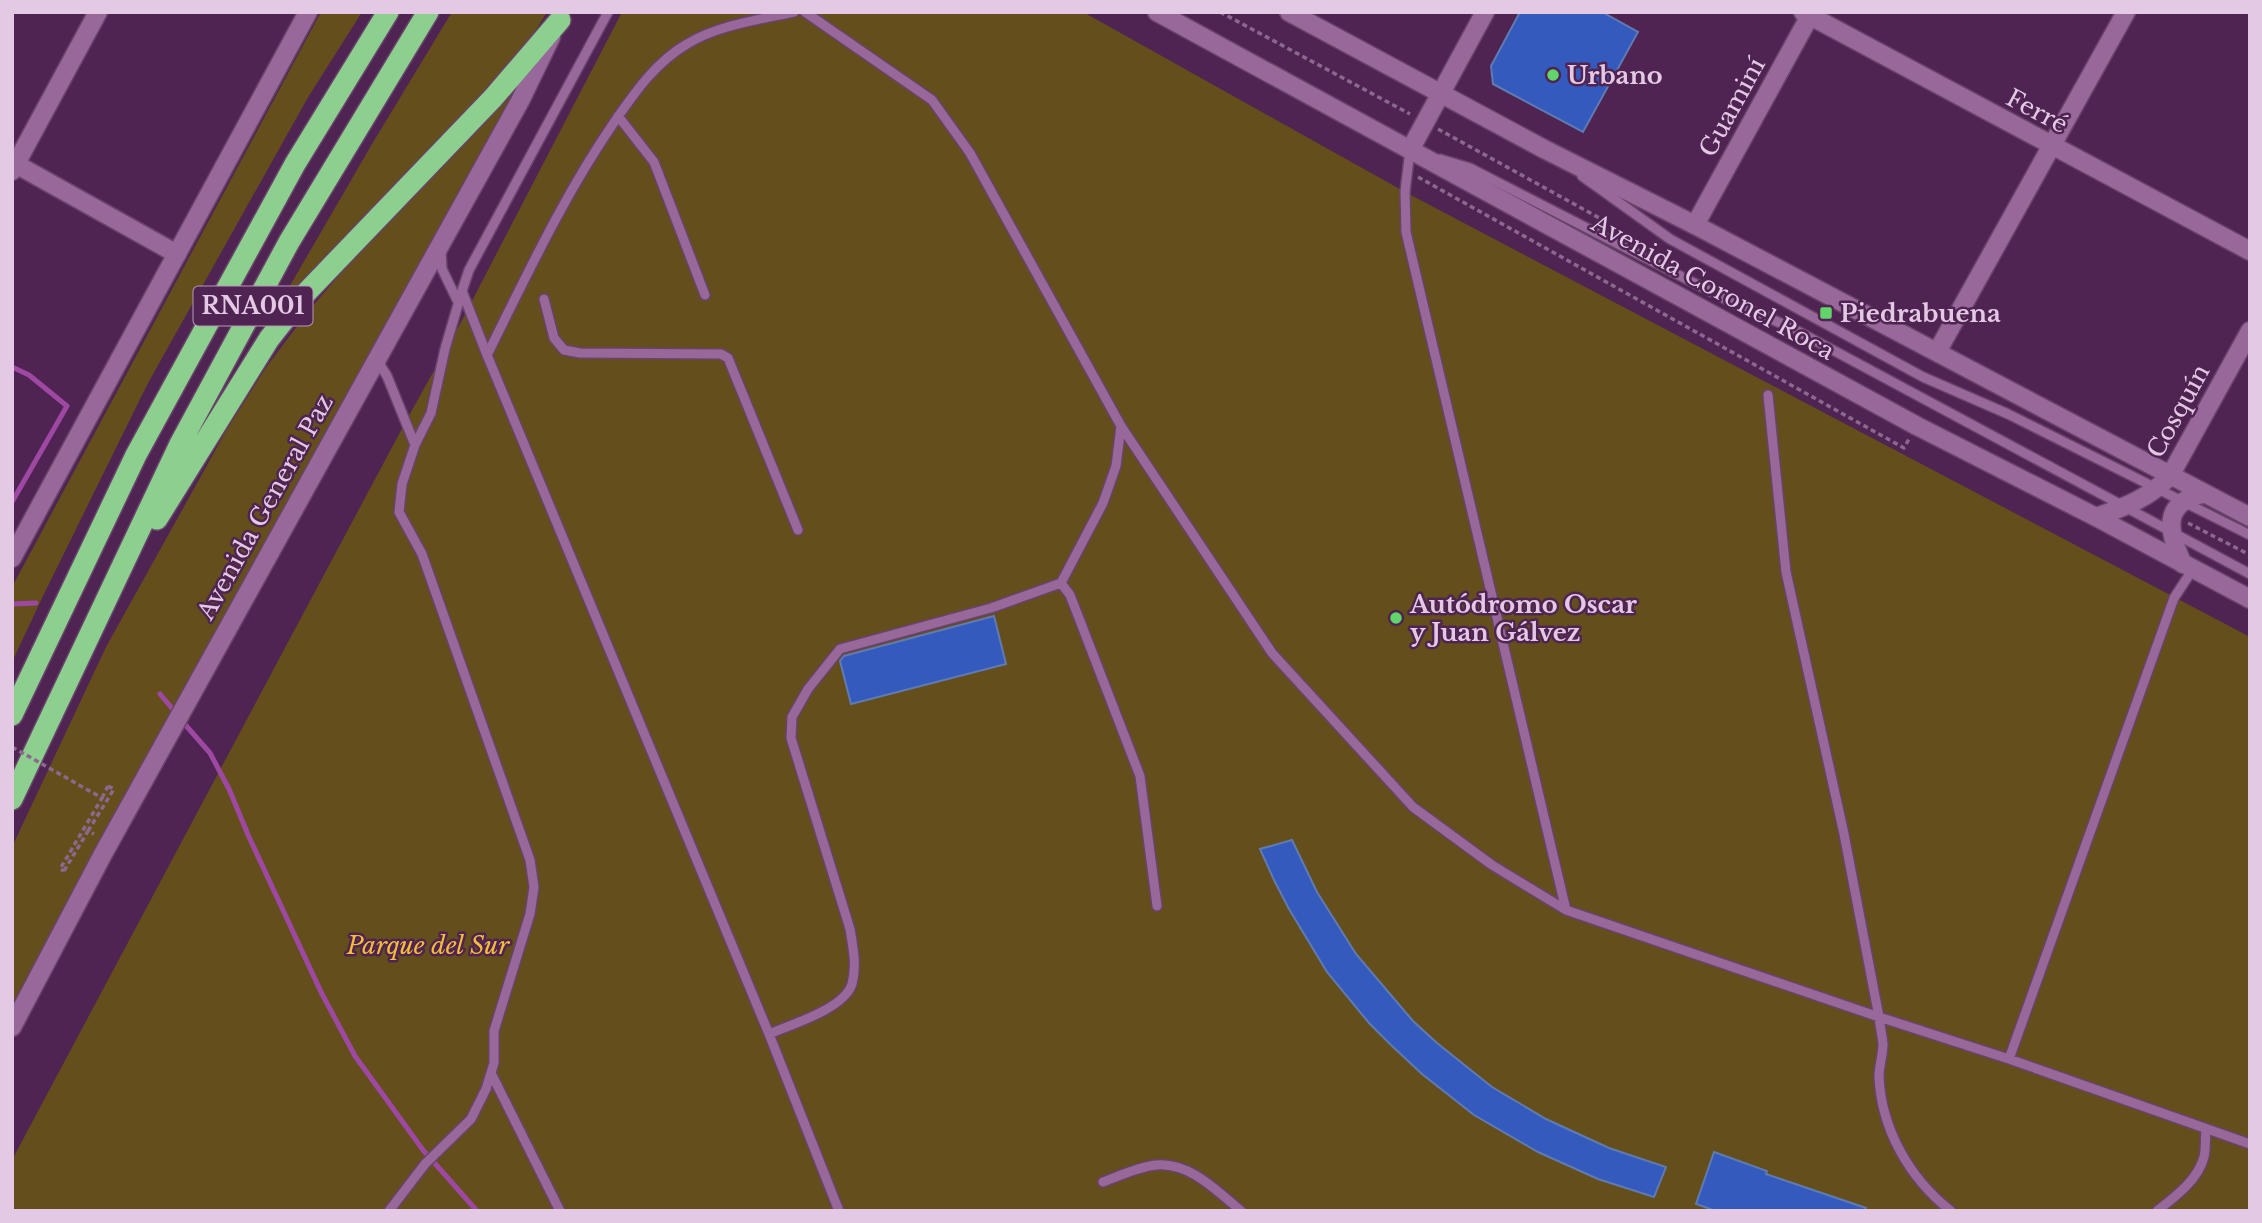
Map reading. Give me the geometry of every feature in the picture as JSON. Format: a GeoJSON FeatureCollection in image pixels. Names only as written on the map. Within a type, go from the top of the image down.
{"type":"FeatureCollection","features":[{"type":"Feature","properties":{"kind":"highway","name":"RNA001"},"geometry":{"type":"LineString","coordinates":[[12,715],[136,455],[295,164],[388,12]]}},
{"type":"Feature","properties":{"kind":"highway","name":"RNA001"},"geometry":{"type":"LineString","coordinates":[[12,799],[180,444],[243,325],[317,195],[428,12]]}},
{"type":"Feature","properties":{"kind":"highway"},"geometry":{"type":"LineString","coordinates":[[100,610],[269,339],[309,290],[493,97],[562,16]]}},
{"type":"Feature","properties":{"kind":"street"},"geometry":{"type":"LineString","coordinates":[[98,12],[13,166],[177,254]]}},
{"type":"Feature","properties":{"kind":"street"},"geometry":{"type":"LineString","coordinates":[[12,558],[308,12]]}},
{"type":"Feature","properties":{"kind":"street","name":"Avenida Coronel Roca"},"geometry":{"type":"LineString","coordinates":[[1157,12],[1917,426],[2250,599]]}},
{"type":"Feature","properties":{"kind":"street","name":"Avenida Coronel Roca"},"geometry":{"type":"LineString","coordinates":[[1289,12],[1544,149],[1937,352],[2164,483],[2203,494],[2250,517]]}},
{"type":"Feature","properties":{"kind":"street"},"geometry":{"type":"LineString","coordinates":[[1410,150],[1485,12]]}},
{"type":"Feature","properties":{"kind":"street"},"geometry":{"type":"LineString","coordinates":[[1937,352],[2126,12]]}},
{"type":"Feature","properties":{"kind":"street","name":"Ferré"},"geometry":{"type":"LineString","coordinates":[[1808,14],[2051,147],[2250,251]]}},
{"type":"Feature","properties":{"kind":"street","name":"Guaminí"},"geometry":{"type":"LineString","coordinates":[[1695,225],[1808,14]]}},
{"type":"Feature","properties":{"kind":"street","name":"Avenida General Paz"},"geometry":{"type":"LineString","coordinates":[[12,1027],[109,843],[520,101],[562,16]]}},
{"type":"Feature","properties":{"kind":"street","name":"Cosquín"},"geometry":{"type":"LineString","coordinates":[[2096,517],[2143,499],[2164,483],[2250,331]]}},
{"type":"Feature","properties":{"kind":"street"},"geometry":{"type":"LineString","coordinates":[[2188,566],[2172,534],[2172,514],[2176,506],[2183,501],[2203,494]]}},
{"type":"Feature","properties":{"kind":"lane"},"geometry":{"type":"LineString","coordinates":[[389,1211],[425,1164],[471,1119],[494,1063],[494,1031],[530,914],[534,887],[530,860],[422,554],[399,512],[401,484],[415,445],[431,413],[458,302],[469,270],[608,12]]}},
{"type":"Feature","properties":{"kind":"lane"},"geometry":{"type":"LineString","coordinates":[[487,355],[588,159],[648,78],[665,60],[705,34],[794,12]]}},
{"type":"Feature","properties":{"kind":"lane"},"geometry":{"type":"LineString","coordinates":[[805,12],[932,100],[970,153],[1121,426],[1272,653],[1413,807],[1492,865],[1566,910],[2009,1059],[2250,1144]]}},
{"type":"Feature","properties":{"kind":"lane"},"geometry":{"type":"LineString","coordinates":[[618,117],[654,162],[705,295]]}},
{"type":"Feature","properties":{"kind":"lane"},"geometry":{"type":"LineString","coordinates":[[1544,149],[1670,239],[1931,381],[2164,483],[2183,501],[2250,536]]}},
{"type":"Feature","properties":{"kind":"lane"},"geometry":{"type":"LineString","coordinates":[[1566,910],[1406,232],[1405,192],[1410,150],[1470,168],[1733,303],[1790,327],[2250,574]]}},
{"type":"Feature","properties":{"kind":"lane"},"geometry":{"type":"LineString","coordinates":[[440,244],[442,269],[458,302]]}},
{"type":"Feature","properties":{"kind":"lane"},"geometry":{"type":"LineString","coordinates":[[462,291],[769,1034],[839,1211]]}},
{"type":"Feature","properties":{"kind":"lane"},"geometry":{"type":"LineString","coordinates":[[544,299],[554,338],[564,350],[580,353],[721,354],[728,358],[798,530]]}},
{"type":"Feature","properties":{"kind":"lane"},"geometry":{"type":"LineString","coordinates":[[376,359],[387,376],[415,445]]}},
{"type":"Feature","properties":{"kind":"lane"},"geometry":{"type":"LineString","coordinates":[[1768,394],[1786,572],[1844,834],[1879,1017],[1883,1046],[1879,1074],[1882,1103],[1903,1156],[1925,1188],[1951,1211]]}},
{"type":"Feature","properties":{"kind":"lane"},"geometry":{"type":"LineString","coordinates":[[769,1034],[826,1010],[840,1001],[852,986],[855,960],[850,929],[791,738],[792,718],[808,689],[840,649],[991,608],[1061,583],[1103,503],[1116,466],[1121,426]]}},
{"type":"Feature","properties":{"kind":"lane"},"geometry":{"type":"LineString","coordinates":[[2009,1059],[2174,598],[2188,566]]}},
{"type":"Feature","properties":{"kind":"lane"},"geometry":{"type":"LineString","coordinates":[[1061,583],[1070,595],[1140,776],[1157,906]]}},
{"type":"Feature","properties":{"kind":"lane"},"geometry":{"type":"LineString","coordinates":[[491,1073],[560,1211]]}},
{"type":"Feature","properties":{"kind":"lane"},"geometry":{"type":"LineString","coordinates":[[2157,1211],[2193,1178],[2204,1158],[2206,1129]]}},
{"type":"Feature","properties":{"kind":"lane"},"geometry":{"type":"LineString","coordinates":[[1102,1182],[1154,1166],[1172,1166],[1189,1171],[1241,1211]]}},
{"type":"Feature","properties":{"kind":"path"},"geometry":{"type":"LineString","coordinates":[[12,747],[102,798]]}},
{"type":"Feature","properties":{"kind":"path"},"geometry":{"type":"LineString","coordinates":[[108,786],[114,789],[64,871],[60,869],[102,798],[108,786]]}},
{"type":"Feature","properties":{"kind":"path"},"geometry":{"type":"LineString","coordinates":[[88,831],[109,843]]}},
{"type":"Feature","properties":{"kind":"green space"},"geometry":{"type":"Polygon","coordinates":[[[321,12],[362,12],[307,99],[148,383],[12,662],[12,587],[321,12]]]}},
{"type":"Feature","properties":{"kind":"green space"},"geometry":{"type":"Polygon","coordinates":[[[452,12],[547,12],[522,53],[278,319],[273,315],[452,12]]]}},
{"type":"Feature","properties":{"kind":"green space","name":"Autódromo Oscar y Juan Gálvez"},"geometry":{"type":"Polygon","coordinates":[[[622,12],[1083,12],[1405,192],[2250,637],[2250,1211],[12,1211],[12,1160],[460,324],[622,12]]]}},
{"type":"Feature","properties":{"kind":"green space"},"geometry":{"type":"Polygon","coordinates":[[[515,89],[12,1014],[12,847],[106,647],[226,431],[267,366],[341,273],[515,89]]]}},
{"type":"Feature","properties":{"kind":"building","name":"Urbano"},"geometry":{"type":"Polygon","coordinates":[[[1520,12],[1602,12],[1638,32],[1583,132],[1493,84],[1491,66],[1520,12]]]}},
{"type":"Feature","properties":{"kind":"building"},"geometry":{"type":"Polygon","coordinates":[[[994,616],[1006,664],[851,704],[840,661],[844,656],[994,616]]]}},
{"type":"Feature","properties":{"kind":"building"},"geometry":{"type":"Polygon","coordinates":[[[1292,840],[1317,892],[1356,954],[1413,1021],[1492,1087],[1546,1119],[1609,1148],[1666,1167],[1654,1197],[1598,1179],[1538,1152],[1474,1115],[1422,1074],[1391,1045],[1327,972],[1274,880],[1260,849],[1292,840]]]}},
{"type":"Feature","properties":{"kind":"building"},"geometry":{"type":"Polygon","coordinates":[[[1714,1152],[1767,1171],[1766,1174],[1866,1208],[1865,1211],[1716,1211],[1696,1204],[1714,1152]]]}},
{"type":"Feature","properties":{"kind":"waterway"},"geometry":{"type":"LineString","coordinates":[[12,367],[29,375],[67,406],[12,502]]}},
{"type":"Feature","properties":{"kind":"waterway"},"geometry":{"type":"LineString","coordinates":[[12,604],[36,603]]}},
{"type":"Feature","properties":{"kind":"waterway"},"geometry":{"type":"LineString","coordinates":[[160,694],[176,713]]}},
{"type":"Feature","properties":{"kind":"waterway"},"geometry":{"type":"LineString","coordinates":[[182,721],[210,753],[229,789],[321,992],[355,1056],[423,1150],[477,1211]]}},
{"type":"Feature","properties":{"kind":"place","name":"Urbano"},"geometry":{"type":"Point","coordinates":[1553,75]}},
{"type":"Feature","properties":{"kind":"place","name":"Piedrabuena"},"geometry":{"type":"Point","coordinates":[1826,313]}},
{"type":"Feature","properties":{"kind":"place","name":"Autódromo Oscar y Juan Gálvez"},"geometry":{"type":"Point","coordinates":[1396,618]}},
{"type":"Feature","properties":{"kind":"park label","name":"Parque del Sur"},"geometry":{"type":"Point","coordinates":[428,945]}}]}
